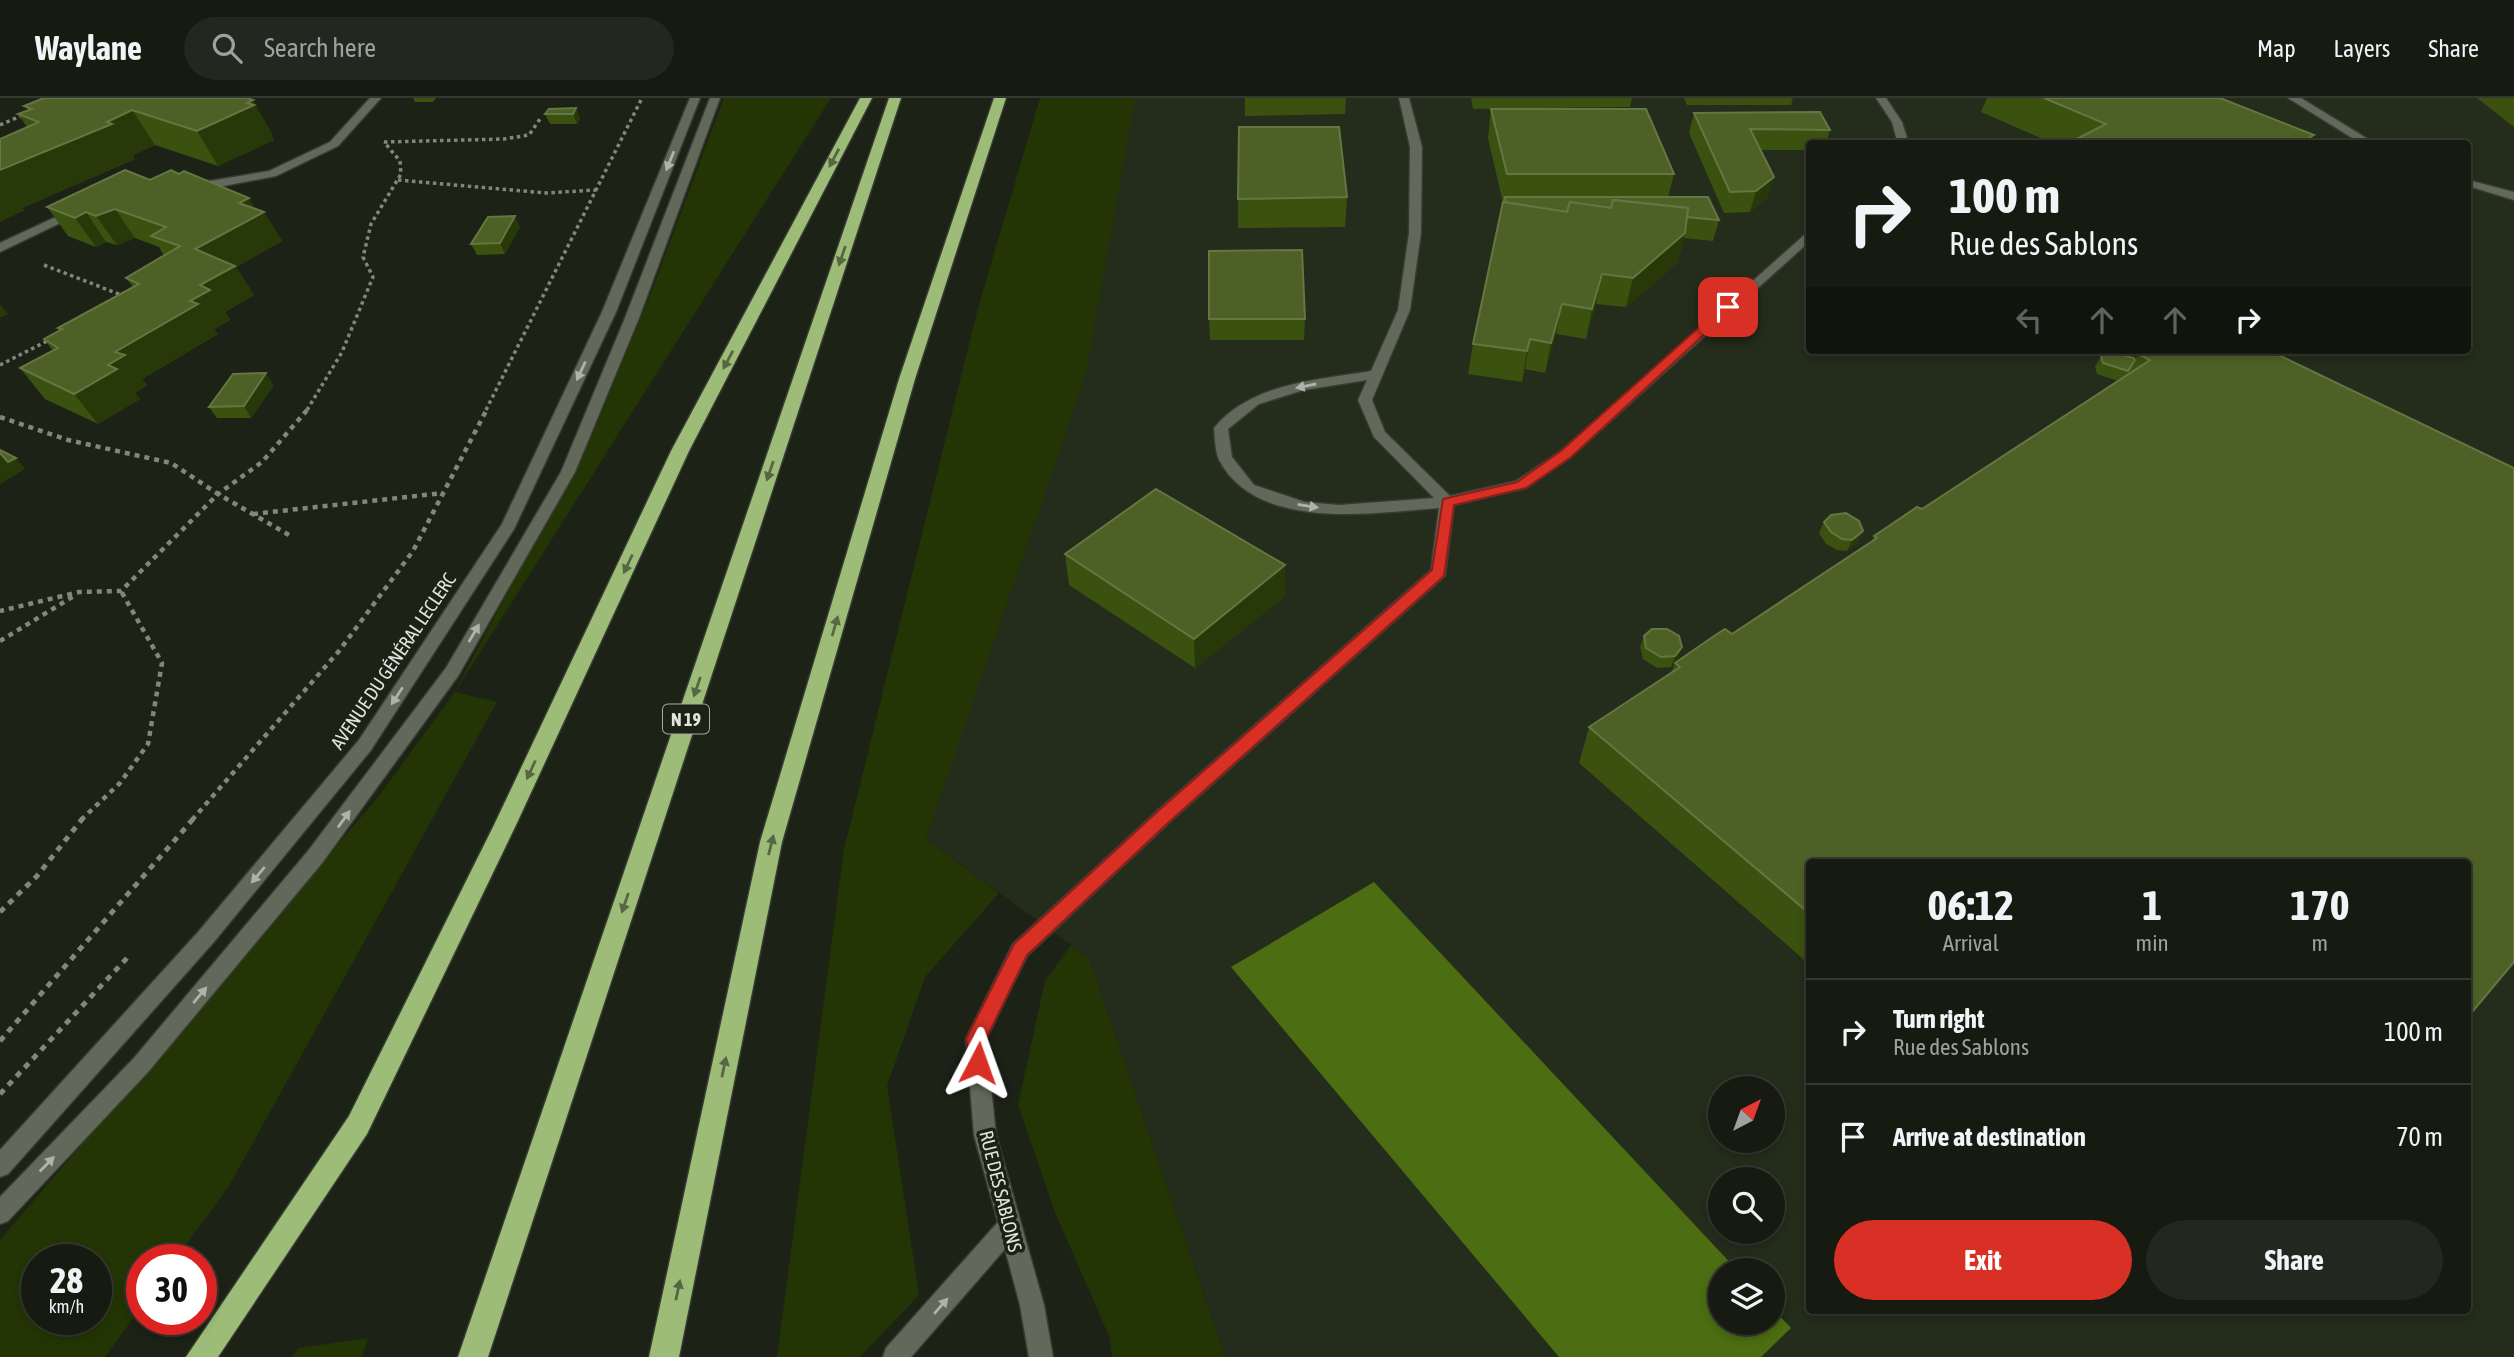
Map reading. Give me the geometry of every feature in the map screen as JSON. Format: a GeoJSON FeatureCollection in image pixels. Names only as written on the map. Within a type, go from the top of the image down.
{"type":"FeatureCollection","features":[{"type":"Feature","properties":{"kind":"highway"},"geometry":{"type":"LineString","coordinates":[[201,1357],[358,1125],[505,825],[680,451],[866,98]]}},
{"type":"Feature","properties":{"kind":"highway","name":"N 19"},"geometry":{"type":"LineString","coordinates":[[473,1357],[895,98]]}},
{"type":"Feature","properties":{"kind":"highway"},"geometry":{"type":"LineString","coordinates":[[664,1357],[771,842],[908,379],[1000,98]]}},
{"type":"Feature","properties":{"kind":"street","name":"AVENUE DU GÉNÉRAL LECLERC"},"geometry":{"type":"LineString","coordinates":[[0,1166],[206,937],[365,745],[509,525],[609,312],[695,98]]}},
{"type":"Feature","properties":{"kind":"street"},"geometry":{"type":"LineString","coordinates":[[0,1213],[141,1065],[246,940],[315,857],[452,671],[568,472],[632,318],[715,98]]}},
{"type":"Feature","properties":{"kind":"street"},"geometry":{"type":"LineString","coordinates":[[1404,98],[1416,147],[1415,233],[1404,310],[1373,375],[1365,400],[1379,434],[1447,502]]}},
{"type":"Feature","properties":{"kind":"street"},"geometry":{"type":"LineString","coordinates":[[1881,98],[1897,122],[1903,140]]}},
{"type":"Feature","properties":{"kind":"street"},"geometry":{"type":"LineString","coordinates":[[2293,98],[2364,140]]}},
{"type":"Feature","properties":{"kind":"street"},"geometry":{"type":"LineString","coordinates":[[175,191],[272,174],[334,144],[375,99]]}},
{"type":"Feature","properties":{"kind":"street"},"geometry":{"type":"LineString","coordinates":[[2471,184],[2514,196]]}},
{"type":"Feature","properties":{"kind":"street"},"geometry":{"type":"LineString","coordinates":[[1,248],[92,204]]}},
{"type":"Feature","properties":{"kind":"street"},"geometry":{"type":"LineString","coordinates":[[1373,375],[1302,386],[1254,401],[1221,428],[1225,458],[1249,488],[1303,507],[1339,510],[1447,502],[1521,485],[1566,454],[1806,238]]}},
{"type":"Feature","properties":{"kind":"street","name":"RUE DES SABLONS"},"geometry":{"type":"LineString","coordinates":[[1041,1357],[1032,1305],[1008,1228],[985,1135],[976,1039],[1020,950],[1163,817],[1439,572],[1447,502]]}},
{"type":"Feature","properties":{"kind":"street"},"geometry":{"type":"LineString","coordinates":[[895,1357],[1008,1228]]}},
{"type":"Feature","properties":{"kind":"path"},"geometry":{"type":"LineString","coordinates":[[0,1041],[339,651],[413,551],[642,98]]}},
{"type":"Feature","properties":{"kind":"path"},"geometry":{"type":"LineString","coordinates":[[0,125],[25,114]]}},
{"type":"Feature","properties":{"kind":"path"},"geometry":{"type":"LineString","coordinates":[[0,611],[79,592],[121,591],[218,494],[262,462],[301,420],[357,323],[373,277],[363,257],[371,224],[398,180],[400,161],[384,142],[504,139],[528,135],[540,119]]}},
{"type":"Feature","properties":{"kind":"path"},"geometry":{"type":"LineString","coordinates":[[398,180],[545,193],[597,190]]}},
{"type":"Feature","properties":{"kind":"path"},"geometry":{"type":"LineString","coordinates":[[1,248],[127,298],[116,304]]}},
{"type":"Feature","properties":{"kind":"path"},"geometry":{"type":"LineString","coordinates":[[0,365],[58,335]]}},
{"type":"Feature","properties":{"kind":"path"},"geometry":{"type":"LineString","coordinates":[[0,417],[68,440],[171,463],[289,535]]}},
{"type":"Feature","properties":{"kind":"path"},"geometry":{"type":"LineString","coordinates":[[252,514],[444,493]]}},
{"type":"Feature","properties":{"kind":"path"},"geometry":{"type":"LineString","coordinates":[[0,912],[37,876],[73,828],[120,783],[148,744],[162,663],[121,591]]}},
{"type":"Feature","properties":{"kind":"path"},"geometry":{"type":"LineString","coordinates":[[0,641],[79,592]]}},
{"type":"Feature","properties":{"kind":"path"},"geometry":{"type":"LineString","coordinates":[[0,1094],[133,952]]}},
{"type":"Feature","properties":{"kind":"shaded area"},"geometry":{"type":"Polygon","coordinates":[[[724,98],[831,98],[455,692],[497,702],[229,1186],[187,1244],[126,1244],[126,1328],[105,1357],[0,1357],[0,1240],[379,796],[454,693],[596,426],[651,293],[724,98]]]}},
{"type":"Feature","properties":{"kind":"shaded area"},"geometry":{"type":"Polygon","coordinates":[[[1040,98],[1135,98],[1086,373],[926,839],[999,893],[925,977],[887,1086],[919,1295],[860,1357],[777,1357],[844,849],[978,308],[1040,98]]]}},
{"type":"Feature","properties":{"kind":"shaded area"},"geometry":{"type":"Polygon","coordinates":[[[1128,98],[2514,98],[2514,1357],[1225,1357],[1089,958],[926,839],[1128,98]]]}},
{"type":"Feature","properties":{"kind":"shaded area"},"geometry":{"type":"Polygon","coordinates":[[[1374,882],[1708,1239],[1708,1244],[1713,1244],[1726,1258],[1708,1258],[1708,1335],[1784,1335],[1761,1357],[1559,1357],[1231,967],[1374,882]]]}},
{"type":"Feature","properties":{"kind":"shaded area"},"geometry":{"type":"Polygon","coordinates":[[[1071,945],[1089,958],[1225,1357],[1112,1357],[1109,1336],[1055,1212],[1018,1105],[1045,981],[1071,945]]]}},
{"type":"Feature","properties":{"kind":"shaded area"},"geometry":{"type":"Polygon","coordinates":[[[1785,1322],[1791,1328],[1785,1334],[1785,1322]]]}},
{"type":"Feature","properties":{"kind":"shaded area"},"geometry":{"type":"Polygon","coordinates":[[[368,1338],[362,1357],[292,1357],[299,1348],[368,1338]]]}},
{"type":"Feature","properties":{"kind":"building"},"geometry":{"type":"Polygon","coordinates":[[[44,98],[247,98],[253,100],[247,103],[254,105],[197,131],[132,110],[107,122],[112,124],[0,170],[0,139],[39,122],[18,114],[32,109],[24,106],[44,98]]]}},
{"type":"Feature","properties":{"kind":"building"},"geometry":{"type":"Polygon","coordinates":[[[2044,98],[2220,98],[2314,135],[2305,140],[2075,140],[2106,124],[2044,98]]]}},
{"type":"Feature","properties":{"kind":"building"},"geometry":{"type":"Polygon","coordinates":[[[576,108],[573,114],[545,114],[549,109],[576,108]]]}},
{"type":"Feature","properties":{"kind":"building"},"geometry":{"type":"Polygon","coordinates":[[[1491,109],[1646,109],[1674,174],[1507,174],[1491,109]]]}},
{"type":"Feature","properties":{"kind":"building"},"geometry":{"type":"Polygon","coordinates":[[[1820,112],[1830,130],[1750,129],[1774,177],[1756,191],[1730,192],[1694,113],[1820,112]]]}},
{"type":"Feature","properties":{"kind":"building"},"geometry":{"type":"Polygon","coordinates":[[[1239,127],[1339,127],[1347,197],[1238,199],[1239,127]]]}},
{"type":"Feature","properties":{"kind":"building"},"geometry":{"type":"Polygon","coordinates":[[[125,170],[150,180],[171,170],[179,174],[184,171],[249,198],[239,203],[264,212],[195,249],[235,266],[200,285],[210,290],[190,301],[198,304],[115,352],[125,355],[108,365],[117,369],[74,394],[20,368],[58,348],[44,339],[62,329],[58,328],[139,284],[126,278],[180,246],[151,236],[166,227],[115,209],[96,216],[86,212],[75,218],[47,207],[125,170]]]}},
{"type":"Feature","properties":{"kind":"building"},"geometry":{"type":"Polygon","coordinates":[[[1505,197],[1708,197],[1719,220],[1687,217],[1688,208],[1613,200],[1611,208],[1570,202],[1567,212],[1504,202],[1505,197]]]}},
{"type":"Feature","properties":{"kind":"building"},"geometry":{"type":"Polygon","coordinates":[[[1613,200],[1688,208],[1685,233],[1633,278],[1602,274],[1592,309],[1562,304],[1551,343],[1530,339],[1527,351],[1473,344],[1503,202],[1567,212],[1570,202],[1611,208],[1613,200]]]}},
{"type":"Feature","properties":{"kind":"building"},"geometry":{"type":"Polygon","coordinates":[[[515,216],[500,243],[471,244],[488,217],[515,216]]]}},
{"type":"Feature","properties":{"kind":"building"},"geometry":{"type":"Polygon","coordinates":[[[1302,250],[1305,319],[1209,319],[1209,251],[1302,250]]]}},
{"type":"Feature","properties":{"kind":"building"},"geometry":{"type":"Polygon","coordinates":[[[2119,354],[2135,360],[2128,371],[2103,363],[2101,356],[2119,354]]]}},
{"type":"Feature","properties":{"kind":"building"},"geometry":{"type":"Polygon","coordinates":[[[2138,354],[2276,354],[2514,468],[2514,962],[2471,1013],[2471,859],[1806,859],[1806,911],[1589,727],[1680,667],[1675,663],[1714,636],[1725,629],[1732,634],[1877,538],[1874,536],[1917,507],[1922,509],[2150,360],[2138,354]]]}},
{"type":"Feature","properties":{"kind":"building"},"geometry":{"type":"Polygon","coordinates":[[[266,373],[244,406],[209,407],[233,374],[266,373]]]}},
{"type":"Feature","properties":{"kind":"building"},"geometry":{"type":"Polygon","coordinates":[[[0,450],[16,458],[8,462],[0,450]]]}},
{"type":"Feature","properties":{"kind":"building"},"geometry":{"type":"Polygon","coordinates":[[[1156,489],[1285,565],[1194,639],[1065,554],[1156,489]]]}},
{"type":"Feature","properties":{"kind":"building"},"geometry":{"type":"Polygon","coordinates":[[[1846,513],[1859,521],[1863,531],[1852,540],[1842,539],[1831,532],[1824,522],[1831,515],[1846,513]]]}},
{"type":"Feature","properties":{"kind":"building"},"geometry":{"type":"Polygon","coordinates":[[[1652,629],[1667,629],[1679,636],[1682,647],[1675,656],[1661,657],[1646,648],[1644,636],[1652,629]]]}},
{"type":"Feature","properties":{"kind":"route"},"geometry":{"type":"LineString","coordinates":[[978,1063],[976,1039],[1020,950],[1163,817],[1439,572],[1447,502],[1521,485],[1566,454],[1728,307]]}}]}
